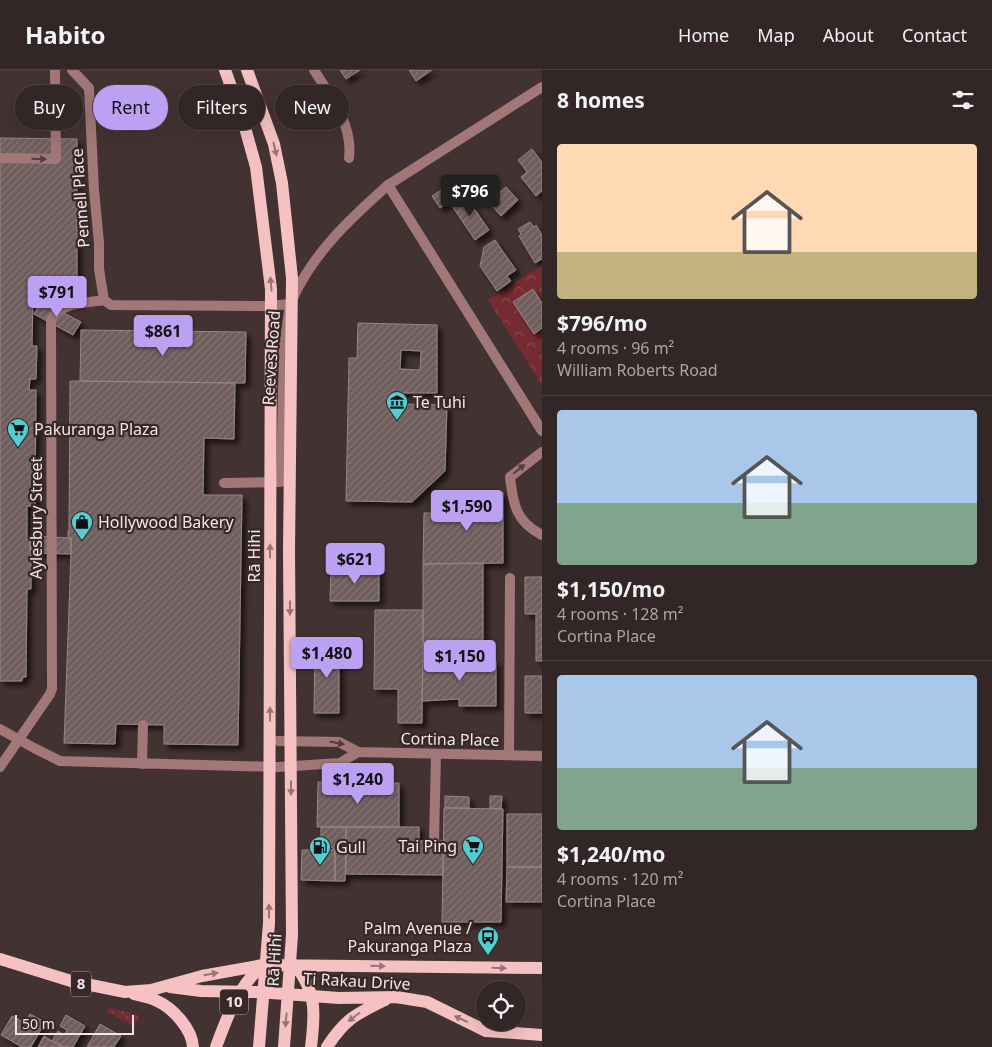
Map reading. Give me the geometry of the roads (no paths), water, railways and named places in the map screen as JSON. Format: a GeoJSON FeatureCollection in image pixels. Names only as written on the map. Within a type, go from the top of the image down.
{"type":"FeatureCollection","features":[{"type":"Feature","properties":{"kind":"main road","name":"Rā Hihi"},"geometry":{"type":"LineString","coordinates":[[225,70],[242,117],[256,167],[271,289],[269,923],[259,1047]]}},
{"type":"Feature","properties":{"kind":"main road","name":"Rā Hihi"},"geometry":{"type":"LineString","coordinates":[[248,70],[274,144],[282,183],[292,278],[289,551],[292,934],[284,1047]]}},
{"type":"Feature","properties":{"kind":"main road","name":"Ti Rakau Drive"},"geometry":{"type":"LineString","coordinates":[[0,959],[71,982],[124,992],[151,990],[202,976],[263,965],[542,968]]}},
{"type":"Feature","properties":{"kind":"main road","name":"10"},"geometry":{"type":"LineString","coordinates":[[216,1047],[239,992],[263,965]]}},
{"type":"Feature","properties":{"kind":"main road"},"geometry":{"type":"LineString","coordinates":[[295,965],[305,978],[312,995],[314,1024],[311,1047]]}},
{"type":"Feature","properties":{"kind":"main road","name":"Ti Rakau Drive"},"geometry":{"type":"LineString","coordinates":[[164,986],[201,991],[312,995],[339,998],[396,997],[427,1002],[486,1031],[542,1035]]}},
{"type":"Feature","properties":{"kind":"main road"},"geometry":{"type":"LineString","coordinates":[[124,992],[157,1001],[168,1008],[185,1025],[193,1047]]}},
{"type":"Feature","properties":{"kind":"main road"},"geometry":{"type":"LineString","coordinates":[[327,1047],[335,1034],[356,1014],[389,998]]}},
{"type":"Feature","properties":{"kind":"street"},"geometry":{"type":"LineString","coordinates":[[0,158],[56,159],[55,70]]}},
{"type":"Feature","properties":{"kind":"street","name":"Pennell Place"},"geometry":{"type":"LineString","coordinates":[[72,70],[89,88],[99,269],[104,300]]}},
{"type":"Feature","properties":{"kind":"street"},"geometry":{"type":"LineString","coordinates":[[314,70],[342,113],[348,130],[349,158]]}},
{"type":"Feature","properties":{"kind":"street","name":"Reeves Road"},"geometry":{"type":"LineString","coordinates":[[224,483],[280,482],[284,346],[290,304],[300,284],[333,237],[350,218],[388,185],[542,87]]}},
{"type":"Feature","properties":{"kind":"street"},"geometry":{"type":"LineString","coordinates":[[388,185],[542,431]]}},
{"type":"Feature","properties":{"kind":"street","name":"Aylesbury Street"},"geometry":{"type":"LineString","coordinates":[[0,767],[52,689],[52,320],[56,312],[67,306],[104,300],[111,305],[268,306],[290,304]]}},
{"type":"Feature","properties":{"kind":"street"},"geometry":{"type":"LineString","coordinates":[[542,452],[510,477],[516,512],[530,529],[542,535]]}},
{"type":"Feature","properties":{"kind":"street"},"geometry":{"type":"LineString","coordinates":[[509,756],[510,578]]}},
{"type":"Feature","properties":{"kind":"street"},"geometry":{"type":"LineString","coordinates":[[142,725],[142,764]]}},
{"type":"Feature","properties":{"kind":"street"},"geometry":{"type":"LineString","coordinates":[[0,729],[60,761],[278,767],[340,764],[358,752]]}},
{"type":"Feature","properties":{"kind":"street","name":"Cortina Place"},"geometry":{"type":"LineString","coordinates":[[278,741],[339,742],[358,752],[542,756]]}},
{"type":"Feature","properties":{"kind":"street"},"geometry":{"type":"LineString","coordinates":[[434,841],[436,754]]}},
{"type":"Feature","properties":{"kind":"place","name":"Te Tuhi"},"geometry":{"type":"Point","coordinates":[397,421]}},
{"type":"Feature","properties":{"kind":"place","name":"Pakuranga Plaza"},"geometry":{"type":"Point","coordinates":[18,448]}},
{"type":"Feature","properties":{"kind":"place","name":"Hollywood Bakery"},"geometry":{"type":"Point","coordinates":[82,541]}},
{"type":"Feature","properties":{"kind":"place","name":"Tai Ping"},"geometry":{"type":"Point","coordinates":[473,865]}},
{"type":"Feature","properties":{"kind":"place","name":"Gull"},"geometry":{"type":"Point","coordinates":[320,866]}},
{"type":"Feature","properties":{"kind":"place","name":"Palm Avenue / Pakuranga Plaza"},"geometry":{"type":"Point","coordinates":[488,956]}}]}
